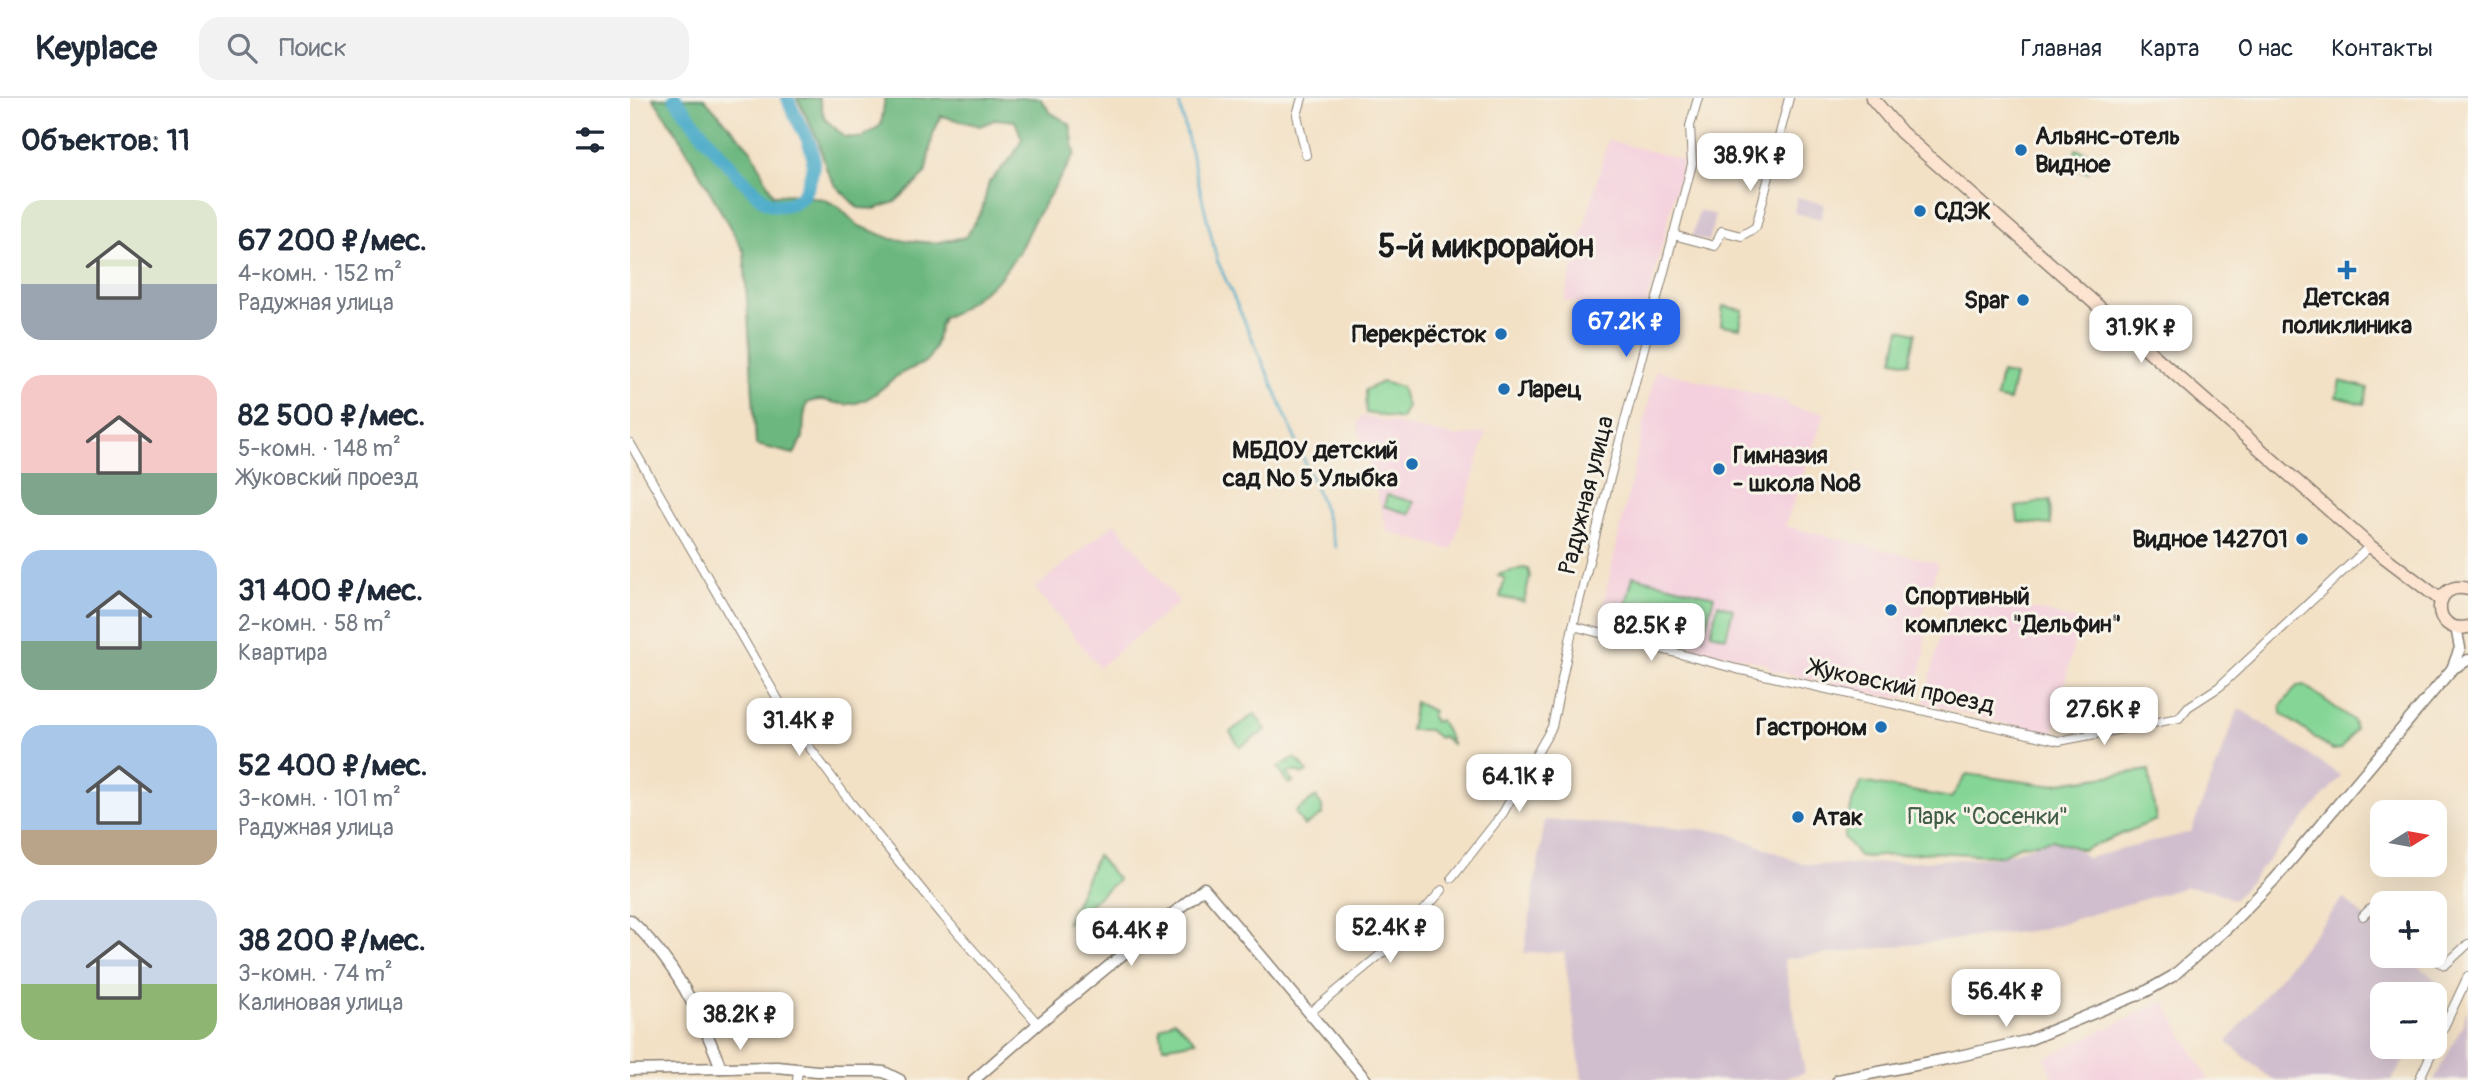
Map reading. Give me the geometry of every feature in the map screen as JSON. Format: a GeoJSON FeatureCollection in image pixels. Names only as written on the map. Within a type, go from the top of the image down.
{"type":"FeatureCollection","features":[{"type":"Feature","properties":{"kind":"main road"},"geometry":{"type":"LineString","coordinates":[[1872,98],[1901,132],[1929,157],[2370,545],[2441,600]]}},
{"type":"Feature","properties":{"kind":"main road"},"geometry":{"type":"LineString","coordinates":[[2462,627],[2448,625],[2443,620],[2440,606],[2441,600],[2454,588],[2468,589]]}},
{"type":"Feature","properties":{"kind":"street"},"geometry":{"type":"LineString","coordinates":[[1302,98],[1297,115],[1306,155]]}},
{"type":"Feature","properties":{"kind":"street","name":"Радужная улица"},"geometry":{"type":"LineString","coordinates":[[1452,878],[1503,813],[1552,727],[1573,626],[1692,164],[1690,126],[1698,98]]}},
{"type":"Feature","properties":{"kind":"street"},"geometry":{"type":"LineString","coordinates":[[1673,235],[1715,246],[1722,231],[1741,236],[1756,227],[1789,98]]}},
{"type":"Feature","properties":{"kind":"street"},"geometry":{"type":"LineString","coordinates":[[630,443],[779,701],[810,748],[850,803],[1038,1024]]}},
{"type":"Feature","properties":{"kind":"street","name":"Жуковский проезд"},"geometry":{"type":"LineString","coordinates":[[1573,626],[1737,669],[2059,741],[2179,718],[2188,707],[2219,687],[2370,545]]}},
{"type":"Feature","properties":{"kind":"street"},"geometry":{"type":"LineString","coordinates":[[1838,1080],[2026,1041],[2145,992],[2173,976],[2227,929],[2275,879],[2452,669],[2460,648],[2462,627]]}},
{"type":"Feature","properties":{"kind":"street"},"geometry":{"type":"LineString","coordinates":[[2452,669],[2468,660]]}},
{"type":"Feature","properties":{"kind":"street"},"geometry":{"type":"LineString","coordinates":[[974,1080],[1204,888],[1366,1080]]}},
{"type":"Feature","properties":{"kind":"street"},"geometry":{"type":"LineString","coordinates":[[1311,1012],[1398,940],[1442,890]]}},
{"type":"Feature","properties":{"kind":"street"},"geometry":{"type":"LineString","coordinates":[[2363,916],[2370,909]]}},
{"type":"Feature","properties":{"kind":"street"},"geometry":{"type":"LineString","coordinates":[[630,919],[656,947],[677,976],[695,1006],[721,1068]]}},
{"type":"Feature","properties":{"kind":"street"},"geometry":{"type":"LineString","coordinates":[[2447,963],[2468,944]]}},
{"type":"Feature","properties":{"kind":"street"},"geometry":{"type":"LineString","coordinates":[[2419,1080],[2468,976]]}},
{"type":"Feature","properties":{"kind":"street"},"geometry":{"type":"LineString","coordinates":[[630,1070],[777,1067],[797,1074],[804,1080]]}},
{"type":"Feature","properties":{"kind":"street"},"geometry":{"type":"LineString","coordinates":[[797,1074],[833,1071],[884,1072],[900,1080]]}},
{"type":"Feature","properties":{"kind":"street"},"geometry":{"type":"LineString","coordinates":[[821,1080],[833,1071]]}},
{"type":"Feature","properties":{"kind":"street"},"geometry":{"type":"LineString","coordinates":[[850,1072],[870,1080]]}},
{"type":"Feature","properties":{"kind":"shaded area"},"geometry":{"type":"Polygon","coordinates":[[[1608,140],[1683,160],[1643,320],[1564,300],[1608,140]]]}},
{"type":"Feature","properties":{"kind":"shaded area"},"geometry":{"type":"Polygon","coordinates":[[[1797,197],[1824,204],[1821,219],[1794,213],[1797,197]]]}},
{"type":"Feature","properties":{"kind":"shaded area"},"geometry":{"type":"Polygon","coordinates":[[[1699,210],[1715,215],[1709,241],[1692,237],[1699,210]]]}},
{"type":"Feature","properties":{"kind":"shaded area","name":"Гимназия - школа №8"},"geometry":{"type":"Polygon","coordinates":[[[1656,370],[1786,401],[1790,407],[1825,413],[1785,526],[1938,563],[1919,629],[1927,631],[1923,649],[1926,650],[1916,690],[1901,699],[1833,686],[1829,681],[1771,670],[1767,664],[1599,623],[1656,370]]]}},
{"type":"Feature","properties":{"kind":"shaded area"},"geometry":{"type":"Polygon","coordinates":[[[1362,416],[1458,437],[1486,432],[1452,550],[1388,532],[1357,424],[1362,416]]]}},
{"type":"Feature","properties":{"kind":"shaded area"},"geometry":{"type":"Polygon","coordinates":[[[1115,523],[1179,602],[1099,667],[1035,588],[1115,523]]]}},
{"type":"Feature","properties":{"kind":"shaded area"},"geometry":{"type":"Polygon","coordinates":[[[1952,588],[2079,621],[2053,736],[1924,703],[1952,588]]]}},
{"type":"Feature","properties":{"kind":"shaded area"},"geometry":{"type":"Polygon","coordinates":[[[2239,708],[2341,776],[2234,900],[2212,890],[2186,887],[2038,930],[1784,959],[1805,1073],[1775,1080],[1582,1080],[1564,952],[1524,953],[1545,820],[1723,831],[1803,864],[1842,865],[2000,857],[2051,840],[2080,851],[2087,858],[2191,832],[2239,708]]]}},
{"type":"Feature","properties":{"kind":"shaded area"},"geometry":{"type":"Polygon","coordinates":[[[2343,898],[2370,922],[2370,968],[2422,968],[2438,982],[2370,982],[2370,1059],[2405,1059],[2392,1080],[2272,1080],[2227,1042],[2343,898]]]}},
{"type":"Feature","properties":{"kind":"shaded area"},"geometry":{"type":"Polygon","coordinates":[[[2164,1001],[2209,1080],[2055,1080],[2044,1058],[2164,1001]]]}},
{"type":"Feature","properties":{"kind":"shaded area"},"geometry":{"type":"Polygon","coordinates":[[[2467,1009],[2468,1080],[2434,1080],[2447,1059],[2467,1009]]]}},
{"type":"Feature","properties":{"kind":"green space"},"geometry":{"type":"Polygon","coordinates":[[[653,98],[704,98],[752,151],[773,195],[795,194],[823,199],[838,206],[857,225],[892,239],[934,243],[966,237],[982,210],[989,182],[1013,156],[1022,139],[1015,121],[997,119],[980,126],[941,116],[933,134],[925,175],[895,202],[875,209],[858,208],[835,185],[827,171],[818,140],[797,98],[819,98],[825,119],[845,137],[861,138],[881,125],[885,98],[1040,98],[1050,112],[1070,124],[1075,154],[1033,222],[1019,252],[998,280],[955,313],[943,317],[934,347],[925,362],[900,374],[870,397],[857,403],[819,400],[807,403],[803,438],[794,454],[756,445],[744,252],[678,135],[653,98]]]}},
{"type":"Feature","properties":{"kind":"green space"},"geometry":{"type":"Polygon","coordinates":[[[2076,149],[2093,154],[2088,173],[2071,168],[2076,149]]]}},
{"type":"Feature","properties":{"kind":"green space"},"geometry":{"type":"Polygon","coordinates":[[[1723,306],[1743,310],[1740,328],[1721,325],[1723,306]]]}},
{"type":"Feature","properties":{"kind":"green space"},"geometry":{"type":"Polygon","coordinates":[[[1900,329],[1916,333],[1909,363],[1893,360],[1900,329]]]}},
{"type":"Feature","properties":{"kind":"green space"},"geometry":{"type":"Polygon","coordinates":[[[2001,373],[2015,376],[2009,401],[1996,398],[2001,373]]]}},
{"type":"Feature","properties":{"kind":"green space"},"geometry":{"type":"Polygon","coordinates":[[[2340,381],[2368,388],[2364,404],[2336,397],[2340,381]]]}},
{"type":"Feature","properties":{"kind":"green space"},"geometry":{"type":"Polygon","coordinates":[[[1382,382],[1401,387],[1407,407],[1401,419],[1366,413],[1365,390],[1382,382]]]}},
{"type":"Feature","properties":{"kind":"green space"},"geometry":{"type":"Polygon","coordinates":[[[1387,495],[1414,502],[1410,514],[1384,506],[1387,495]]]}},
{"type":"Feature","properties":{"kind":"green space"},"geometry":{"type":"Polygon","coordinates":[[[2050,500],[2051,525],[2018,522],[2016,507],[2050,500]]]}},
{"type":"Feature","properties":{"kind":"green space"},"geometry":{"type":"Polygon","coordinates":[[[1528,569],[1530,576],[1524,602],[1500,597],[1505,578],[1498,576],[1499,574],[1528,569]]]}},
{"type":"Feature","properties":{"kind":"green space"},"geometry":{"type":"Polygon","coordinates":[[[1633,576],[1714,596],[1703,637],[1623,616],[1633,576]]]}},
{"type":"Feature","properties":{"kind":"green space"},"geometry":{"type":"Polygon","coordinates":[[[1718,604],[1733,609],[1726,637],[1711,633],[1718,604]]]}},
{"type":"Feature","properties":{"kind":"green space"},"geometry":{"type":"Polygon","coordinates":[[[2304,685],[2353,720],[2355,729],[2341,749],[2332,750],[2282,714],[2281,706],[2297,686],[2304,685]]]}},
{"type":"Feature","properties":{"kind":"green space"},"geometry":{"type":"Polygon","coordinates":[[[1415,702],[1433,711],[1431,716],[1435,722],[1440,720],[1453,745],[1429,730],[1410,730],[1415,702]]]}},
{"type":"Feature","properties":{"kind":"green space"},"geometry":{"type":"Polygon","coordinates":[[[1255,714],[1266,730],[1240,747],[1230,732],[1255,714]]]}},
{"type":"Feature","properties":{"kind":"green space"},"geometry":{"type":"Polygon","coordinates":[[[1294,758],[1307,772],[1302,775],[1289,772],[1293,782],[1289,784],[1278,768],[1294,758]]]}},
{"type":"Feature","properties":{"kind":"green space","name":"Парк \"Сосенки\""},"geometry":{"type":"Polygon","coordinates":[[[2149,770],[2156,820],[2083,850],[2052,840],[2019,846],[2001,856],[1935,852],[1868,857],[1859,856],[1844,837],[1853,799],[1862,782],[1951,798],[1967,774],[2047,785],[2149,770]]]}},
{"type":"Feature","properties":{"kind":"green space"},"geometry":{"type":"Polygon","coordinates":[[[1316,797],[1322,806],[1322,815],[1304,826],[1295,812],[1316,797]]]}},
{"type":"Feature","properties":{"kind":"green space"},"geometry":{"type":"Polygon","coordinates":[[[1097,855],[1118,880],[1066,924],[1097,855]]]}},
{"type":"Feature","properties":{"kind":"green space"},"geometry":{"type":"Polygon","coordinates":[[[1174,1020],[1196,1041],[1163,1047],[1160,1029],[1174,1020]]]}},
{"type":"Feature","properties":{"kind":"waterway"},"geometry":{"type":"LineString","coordinates":[[675,98],[741,178],[765,201],[781,205],[800,198],[806,190],[813,163],[809,142],[788,98]]}},
{"type":"Feature","properties":{"kind":"waterway"},"geometry":{"type":"LineString","coordinates":[[1178,98],[1217,260],[1321,501],[1336,547]]}},
{"type":"Feature","properties":{"kind":"place","name":"Альянс-отель Видное"},"geometry":{"type":"Point","coordinates":[2021,150]}},
{"type":"Feature","properties":{"kind":"place","name":"СДЭК"},"geometry":{"type":"Point","coordinates":[1920,211]}},
{"type":"Feature","properties":{"kind":"place","name":"Детская поликлиника"},"geometry":{"type":"Point","coordinates":[2347,270]}},
{"type":"Feature","properties":{"kind":"place","name":"Spar"},"geometry":{"type":"Point","coordinates":[2023,300]}},
{"type":"Feature","properties":{"kind":"place","name":"Перекрёсток"},"geometry":{"type":"Point","coordinates":[1501,334]}},
{"type":"Feature","properties":{"kind":"place","name":"Ларец"},"geometry":{"type":"Point","coordinates":[1504,389]}},
{"type":"Feature","properties":{"kind":"place","name":"МБДОУ детский сад № 5 Улыбка"},"geometry":{"type":"Point","coordinates":[1412,464]}},
{"type":"Feature","properties":{"kind":"place","name":"Гимназия - школа №8"},"geometry":{"type":"Point","coordinates":[1719,469]}},
{"type":"Feature","properties":{"kind":"place","name":"Видное 142701"},"geometry":{"type":"Point","coordinates":[2302,539]}},
{"type":"Feature","properties":{"kind":"place","name":"Спортивный комплекс \"Дельфин\""},"geometry":{"type":"Point","coordinates":[1891,610]}},
{"type":"Feature","properties":{"kind":"place","name":"Гастроном"},"geometry":{"type":"Point","coordinates":[1881,727]}},
{"type":"Feature","properties":{"kind":"place","name":"Атак"},"geometry":{"type":"Point","coordinates":[1798,817]}},
{"type":"Feature","properties":{"kind":"district","name":"5-й микрорайон"},"geometry":{"type":"Point","coordinates":[1486,246]}}]}
